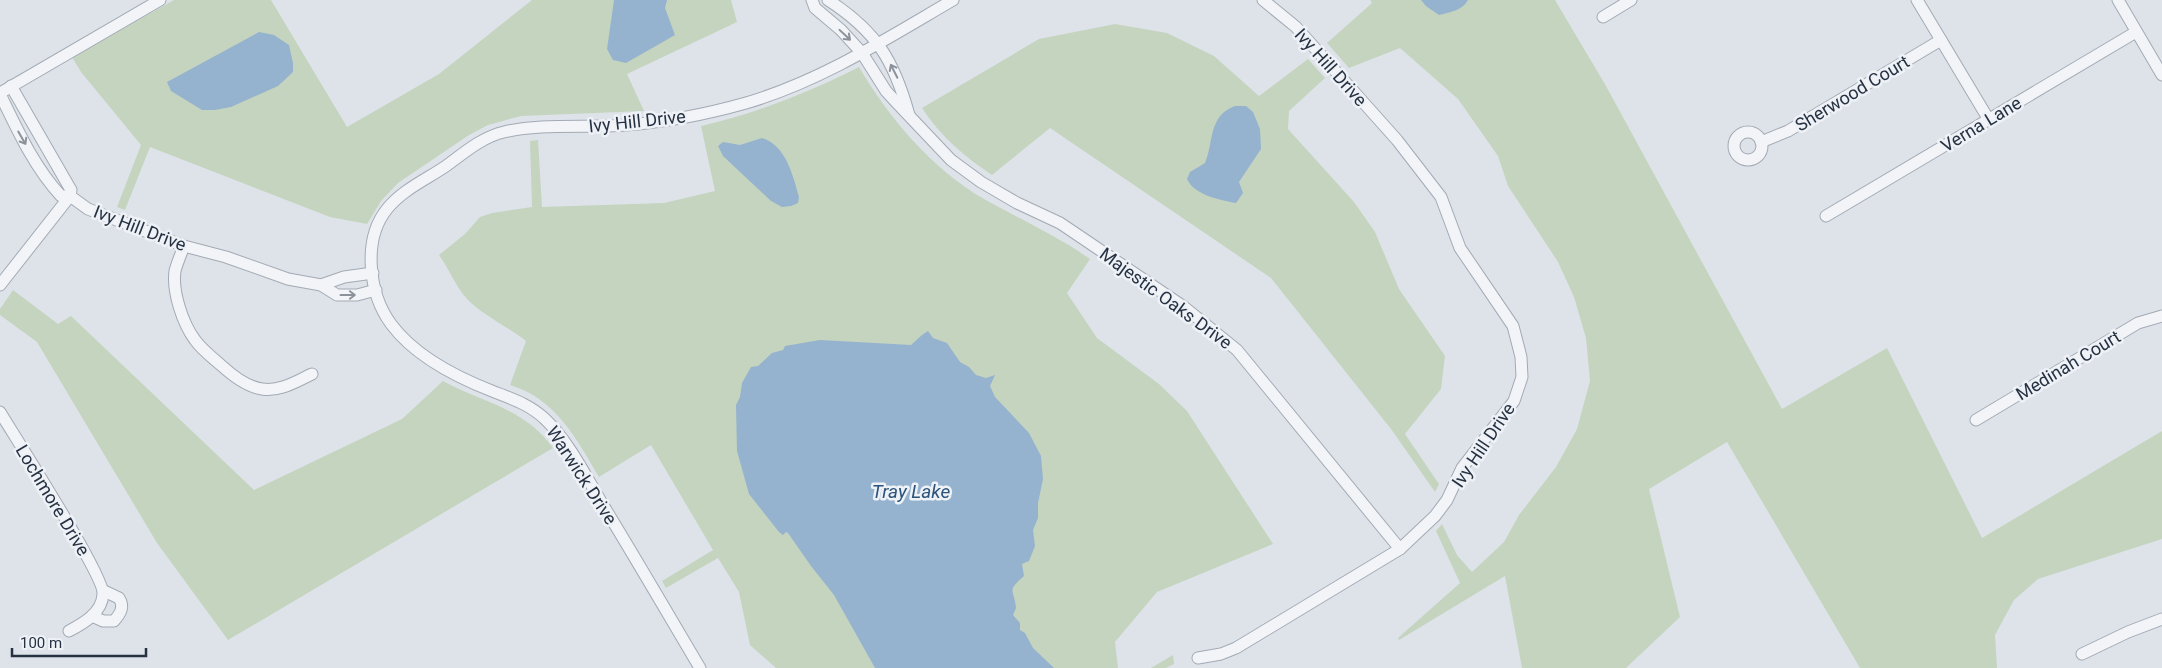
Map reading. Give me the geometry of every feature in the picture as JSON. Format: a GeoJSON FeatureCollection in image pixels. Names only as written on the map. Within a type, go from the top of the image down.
{"type":"FeatureCollection","features":[{"type":"Feature","properties":{"kind":"street"},"geometry":{"type":"LineString","coordinates":[[70,196],[61,196],[52,187],[16,128],[0,93],[160,0]]}},
{"type":"Feature","properties":{"kind":"street","name":"Majestic Oaks Drive"},"geometry":{"type":"LineString","coordinates":[[812,0],[815,8],[862,53],[886,91],[929,139],[951,160],[1017,203],[1060,224],[1098,248],[1184,307],[1238,350],[1400,549]]}},
{"type":"Feature","properties":{"kind":"street","name":"Majestic Oaks Drive"},"geometry":{"type":"LineString","coordinates":[[828,0],[864,27],[879,44],[896,74],[910,117]]}},
{"type":"Feature","properties":{"kind":"street","name":"Ivy Hill Drive"},"geometry":{"type":"LineString","coordinates":[[70,196],[94,211],[184,246],[226,257],[288,279],[321,285],[337,295],[356,295],[376,290],[371,252],[373,242],[387,209],[419,183],[492,136],[519,130],[626,125],[718,110],[795,86],[830,71],[953,0]]}},
{"type":"Feature","properties":{"kind":"street","name":"Ivy Hill Drive"},"geometry":{"type":"LineString","coordinates":[[1198,658],[1221,654],[1236,648],[1400,549],[1435,516],[1446,500],[1462,468],[1514,401],[1522,377],[1521,357],[1513,326],[1460,248],[1441,197],[1397,140],[1296,27],[1263,0]]}},
{"type":"Feature","properties":{"kind":"street"},"geometry":{"type":"LineString","coordinates":[[1603,17],[1631,0]]}},
{"type":"Feature","properties":{"kind":"street"},"geometry":{"type":"LineString","coordinates":[[1917,0],[1989,120]]}},
{"type":"Feature","properties":{"kind":"street"},"geometry":{"type":"LineString","coordinates":[[2118,0],[2136,32],[2157,56],[2162,75]]}},
{"type":"Feature","properties":{"kind":"street","name":"Verna Lane"},"geometry":{"type":"LineString","coordinates":[[1826,216],[2136,32]]}},
{"type":"Feature","properties":{"kind":"street","name":"Sherwood Court"},"geometry":{"type":"LineString","coordinates":[[1762,142],[1788,131],[1941,40]]}},
{"type":"Feature","properties":{"kind":"street"},"geometry":{"type":"LineString","coordinates":[[0,285],[70,196],[71,190],[69,183],[11,86]]}},
{"type":"Feature","properties":{"kind":"street"},"geometry":{"type":"LineString","coordinates":[[184,246],[175,273],[176,290],[188,329],[195,341],[206,353],[232,375],[261,389],[275,389],[292,384],[312,374]]}},
{"type":"Feature","properties":{"kind":"street","name":"Ivy Hill Drive"},"geometry":{"type":"LineString","coordinates":[[321,285],[344,277],[373,273]]}},
{"type":"Feature","properties":{"kind":"street","name":"Warwick Drive"},"geometry":{"type":"LineString","coordinates":[[376,290],[380,304],[394,327],[421,352],[461,377],[534,409],[559,435],[700,668]]}},
{"type":"Feature","properties":{"kind":"street","name":"Medinah Court"},"geometry":{"type":"LineString","coordinates":[[1976,420],[2138,323],[2162,316]]}},
{"type":"Feature","properties":{"kind":"street","name":"Lochmore Drive"},"geometry":{"type":"LineString","coordinates":[[0,412],[86,556],[104,591],[119,598],[122,606],[121,614],[114,621],[109,622],[92,616]]}},
{"type":"Feature","properties":{"kind":"street"},"geometry":{"type":"LineString","coordinates":[[69,631],[89,620],[99,608],[104,591]]}},
{"type":"Feature","properties":{"kind":"street"},"geometry":{"type":"LineString","coordinates":[[2082,654],[2162,618]]}},
{"type":"Feature","properties":{"kind":"green space"},"geometry":{"type":"Polygon","coordinates":[[[174,0],[271,0],[347,127],[439,74],[532,0],[731,0],[737,22],[627,74],[644,111],[521,116],[488,125],[469,135],[398,183],[381,201],[367,224],[330,217],[150,147],[125,210],[117,207],[141,145],[81,72],[72,57],[174,0]]]}},
{"type":"Feature","properties":{"kind":"green space"},"geometry":{"type":"Polygon","coordinates":[[[1370,0],[1555,0],[1606,86],[1782,409],[1887,348],[1982,538],[2162,431],[2162,539],[2038,579],[2014,600],[1995,635],[1997,668],[1860,668],[1727,442],[1649,489],[1680,617],[1626,668],[1522,668],[1505,576],[1399,640],[1398,638],[1460,583],[1436,531],[1442,524],[1457,555],[1472,572],[1504,542],[1519,515],[1556,467],[1577,429],[1590,381],[1586,338],[1574,297],[1558,262],[1508,186],[1498,156],[1458,99],[1400,48],[1349,68],[1327,43],[1372,3],[1370,0]]]}},
{"type":"Feature","properties":{"kind":"green space"},"geometry":{"type":"Polygon","coordinates":[[[1115,24],[1167,33],[1214,56],[1259,96],[1308,59],[1325,78],[1289,111],[1288,129],[1354,202],[1375,232],[1399,289],[1445,356],[1441,389],[1405,434],[1439,484],[1435,492],[1391,429],[1271,278],[1050,128],[992,175],[954,145],[937,128],[922,108],[1039,39],[1115,24]]]}},
{"type":"Feature","properties":{"kind":"green space"},"geometry":{"type":"Polygon","coordinates":[[[859,67],[898,123],[913,141],[947,173],[984,199],[1051,235],[1090,259],[1067,293],[1097,338],[1159,384],[1187,411],[1273,544],[1157,592],[1115,642],[1118,668],[776,668],[750,645],[739,592],[718,558],[666,588],[662,581],[713,550],[651,445],[599,477],[573,434],[552,410],[526,391],[510,385],[526,341],[468,300],[439,255],[465,234],[480,217],[492,213],[532,207],[530,141],[538,140],[542,207],[664,203],[715,191],[701,126],[742,115],[781,101],[859,67]]]}},
{"type":"Feature","properties":{"kind":"green space"},"geometry":{"type":"Polygon","coordinates":[[[13,290],[58,324],[71,316],[254,490],[402,419],[443,381],[516,415],[530,424],[553,448],[228,640],[157,543],[37,342],[0,315],[0,309],[13,290]]]}},
{"type":"Feature","properties":{"kind":"green space"},"geometry":{"type":"Polygon","coordinates":[[[1173,655],[1174,664],[1166,668],[1151,668],[1173,655]]]}},
{"type":"Feature","properties":{"kind":"water"},"geometry":{"type":"Polygon","coordinates":[[[614,0],[667,0],[665,8],[675,35],[626,63],[613,60],[607,49],[614,0]]]}},
{"type":"Feature","properties":{"kind":"water"},"geometry":{"type":"Polygon","coordinates":[[[1421,0],[1468,0],[1459,9],[1439,15],[1421,0]]]}},
{"type":"Feature","properties":{"kind":"water"},"geometry":{"type":"Polygon","coordinates":[[[259,32],[274,35],[289,45],[293,72],[278,86],[231,107],[215,110],[202,110],[171,91],[167,82],[259,32]]]}},
{"type":"Feature","properties":{"kind":"water"},"geometry":{"type":"Polygon","coordinates":[[[1235,106],[1246,106],[1253,112],[1260,129],[1261,149],[1239,182],[1243,193],[1236,203],[1201,193],[1190,185],[1187,179],[1190,172],[1205,163],[1213,130],[1220,116],[1226,110],[1235,106]]]}},
{"type":"Feature","properties":{"kind":"water"},"geometry":{"type":"Polygon","coordinates":[[[762,138],[777,147],[783,154],[794,180],[799,197],[798,203],[782,207],[771,201],[723,156],[718,146],[723,142],[740,145],[762,138]]]}},
{"type":"Feature","properties":{"kind":"water","name":"Tray Lake"},"geometry":{"type":"Polygon","coordinates":[[[928,331],[933,338],[947,343],[960,362],[969,367],[976,375],[986,378],[995,375],[990,386],[995,397],[1029,433],[1041,456],[1043,479],[1038,503],[1038,518],[1033,530],[1035,546],[1029,561],[1022,564],[1024,576],[1012,590],[1016,608],[1013,615],[1020,623],[1020,630],[1025,633],[1033,648],[1054,668],[875,668],[834,595],[788,533],[786,532],[783,535],[779,532],[749,494],[737,451],[736,405],[740,397],[742,383],[751,367],[758,366],[772,353],[783,350],[785,346],[820,340],[911,345],[928,331]]]}}]}
